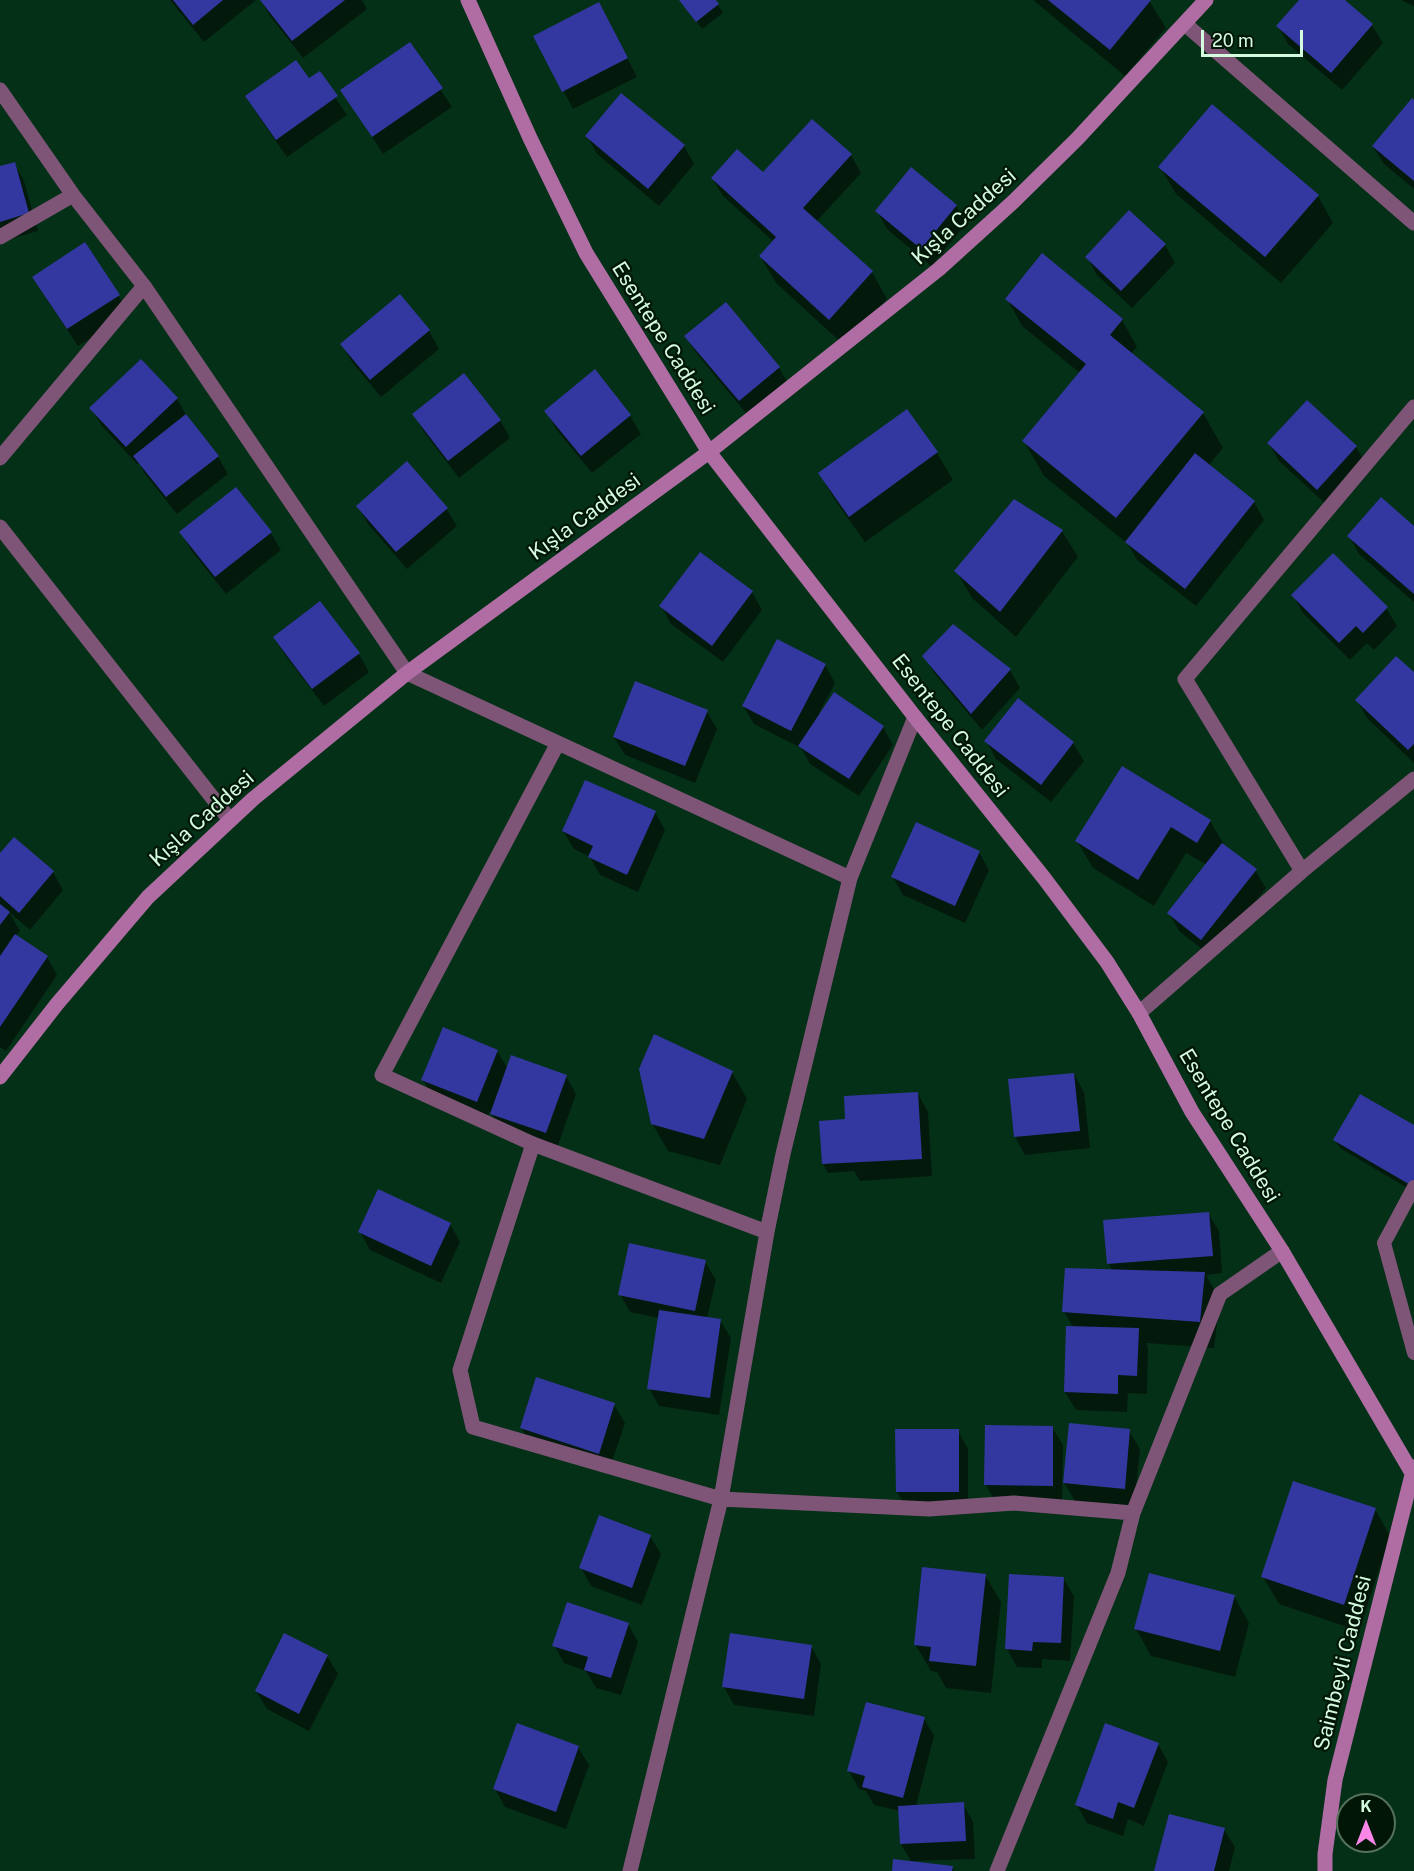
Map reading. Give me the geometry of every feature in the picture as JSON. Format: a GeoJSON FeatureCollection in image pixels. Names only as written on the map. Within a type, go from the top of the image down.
{"type":"FeatureCollection","features":[{"type":"Feature","properties":{"kind":"street","name":"Esentepe Caddesi"},"geometry":{"type":"LineString","coordinates":[[468,0],[530,138],[586,254],[709,452],[915,717],[1044,878],[1107,962],[1139,1013],[1192,1112],[1282,1251],[1413,1472]]}},
{"type":"Feature","properties":{"kind":"street","name":"Kışla Caddesi"},"geometry":{"type":"LineString","coordinates":[[0,1077],[57,1004],[148,897],[253,799],[407,673],[709,452],[854,339],[948,261],[1069,147],[1206,0]]}},
{"type":"Feature","properties":{"kind":"street"},"geometry":{"type":"LineString","coordinates":[[1185,24],[1414,223]]}},
{"type":"Feature","properties":{"kind":"street"},"geometry":{"type":"LineString","coordinates":[[0,90],[74,195],[144,286],[407,673],[850,878]]}},
{"type":"Feature","properties":{"kind":"street"},"geometry":{"type":"LineString","coordinates":[[0,237],[74,195]]}},
{"type":"Feature","properties":{"kind":"street"},"geometry":{"type":"LineString","coordinates":[[0,458],[144,286]]}},
{"type":"Feature","properties":{"kind":"street"},"geometry":{"type":"LineString","coordinates":[[1302,871],[1185,679],[1414,407]]}},
{"type":"Feature","properties":{"kind":"street"},"geometry":{"type":"LineString","coordinates":[[0,527],[230,820]]}},
{"type":"Feature","properties":{"kind":"street"},"geometry":{"type":"LineString","coordinates":[[630,1871],[721,1499],[767,1232],[786,1142],[850,878],[915,717]]}},
{"type":"Feature","properties":{"kind":"street"},"geometry":{"type":"LineString","coordinates":[[558,743],[382,1076],[533,1144],[767,1232]]}},
{"type":"Feature","properties":{"kind":"street"},"geometry":{"type":"LineString","coordinates":[[1139,1013],[1302,871],[1414,779]]}},
{"type":"Feature","properties":{"kind":"street"},"geometry":{"type":"LineString","coordinates":[[533,1144],[460,1370],[473,1427],[721,1499],[929,1509],[1014,1503],[1134,1513]]}},
{"type":"Feature","properties":{"kind":"street"},"geometry":{"type":"LineString","coordinates":[[998,1871],[1118,1573],[1134,1513],[1220,1294],[1282,1251]]}},
{"type":"Feature","properties":{"kind":"street","name":"Saimbeyli Caddesi"},"geometry":{"type":"LineString","coordinates":[[1325,1871],[1325,1854],[1335,1780],[1413,1472]]}},
{"type":"Feature","properties":{"kind":"lane"},"geometry":{"type":"LineString","coordinates":[[1414,1187],[1384,1243],[1414,1353]]}},
{"type":"Feature","properties":{"kind":"building"},"geometry":{"type":"Polygon","coordinates":[[[173,0],[223,0],[193,25],[173,0]]]}},
{"type":"Feature","properties":{"kind":"building"},"geometry":{"type":"Polygon","coordinates":[[[260,0],[345,0],[292,41],[260,0]]]}},
{"type":"Feature","properties":{"kind":"building"},"geometry":{"type":"Polygon","coordinates":[[[679,0],[716,0],[719,4],[696,22],[679,0]]]}},
{"type":"Feature","properties":{"kind":"building"},"geometry":{"type":"Polygon","coordinates":[[[1048,0],[1151,0],[1110,50],[1048,0]]]}},
{"type":"Feature","properties":{"kind":"building"},"geometry":{"type":"Polygon","coordinates":[[[1299,0],[1345,0],[1373,24],[1331,73],[1276,26],[1299,0]]]}},
{"type":"Feature","properties":{"kind":"building"},"geometry":{"type":"Polygon","coordinates":[[[599,2],[628,58],[562,92],[533,36],[599,2]]]}},
{"type":"Feature","properties":{"kind":"building"},"geometry":{"type":"Polygon","coordinates":[[[410,42],[443,88],[372,137],[340,90],[410,42]]]}},
{"type":"Feature","properties":{"kind":"building"},"geometry":{"type":"Polygon","coordinates":[[[296,60],[309,78],[320,71],[338,96],[276,140],[245,96],[296,60]]]}},
{"type":"Feature","properties":{"kind":"building"},"geometry":{"type":"Polygon","coordinates":[[[621,93],[685,145],[648,189],[585,136],[621,93]]]}},
{"type":"Feature","properties":{"kind":"building"},"geometry":{"type":"Polygon","coordinates":[[[1412,98],[1414,100],[1414,181],[1372,146],[1412,98]]]}},
{"type":"Feature","properties":{"kind":"building"},"geometry":{"type":"Polygon","coordinates":[[[1212,104],[1319,195],[1265,257],[1158,167],[1212,104]]]}},
{"type":"Feature","properties":{"kind":"building"},"geometry":{"type":"Polygon","coordinates":[[[812,119],[852,154],[803,208],[873,271],[829,320],[759,256],[776,237],[711,178],[737,149],[763,172],[812,119]]]}},
{"type":"Feature","properties":{"kind":"building"},"geometry":{"type":"Polygon","coordinates":[[[15,162],[29,213],[0,222],[0,166],[15,162]]]}},
{"type":"Feature","properties":{"kind":"building"},"geometry":{"type":"Polygon","coordinates":[[[911,167],[957,205],[921,249],[875,211],[911,167]]]}},
{"type":"Feature","properties":{"kind":"building"},"geometry":{"type":"Polygon","coordinates":[[[1129,210],[1166,244],[1121,291],[1085,257],[1129,210]]]}},
{"type":"Feature","properties":{"kind":"building"},"geometry":{"type":"Polygon","coordinates":[[[85,242],[120,295],[67,329],[32,277],[85,242]]]}},
{"type":"Feature","properties":{"kind":"building"},"geometry":{"type":"Polygon","coordinates":[[[1042,253],[1123,319],[1110,335],[1204,412],[1116,518],[1022,441],[1086,364],[1005,299],[1042,253]]]}},
{"type":"Feature","properties":{"kind":"building"},"geometry":{"type":"Polygon","coordinates":[[[400,294],[430,330],[370,380],[340,344],[400,294]]]}},
{"type":"Feature","properties":{"kind":"building"},"geometry":{"type":"Polygon","coordinates":[[[726,302],[780,367],[739,401],[684,336],[726,302]]]}},
{"type":"Feature","properties":{"kind":"building"},"geometry":{"type":"Polygon","coordinates":[[[141,359],[178,398],[126,447],[89,408],[141,359]]]}},
{"type":"Feature","properties":{"kind":"building"},"geometry":{"type":"Polygon","coordinates":[[[595,369],[631,415],[581,456],[544,411],[595,369]]]}},
{"type":"Feature","properties":{"kind":"building"},"geometry":{"type":"Polygon","coordinates":[[[464,373],[501,420],[448,461],[412,414],[464,373]]]}},
{"type":"Feature","properties":{"kind":"building"},"geometry":{"type":"Polygon","coordinates":[[[1307,400],[1357,446],[1317,490],[1267,443],[1307,400]]]}},
{"type":"Feature","properties":{"kind":"building"},"geometry":{"type":"Polygon","coordinates":[[[907,409],[938,452],[849,517],[818,473],[907,409]]]}},
{"type":"Feature","properties":{"kind":"building"},"geometry":{"type":"Polygon","coordinates":[[[186,414],[219,456],[166,497],[133,456],[186,414]]]}},
{"type":"Feature","properties":{"kind":"building"},"geometry":{"type":"Polygon","coordinates":[[[1195,453],[1255,501],[1185,589],[1125,542],[1195,453]]]}},
{"type":"Feature","properties":{"kind":"building"},"geometry":{"type":"Polygon","coordinates":[[[407,461],[448,508],[396,552],[356,506],[407,461]]]}},
{"type":"Feature","properties":{"kind":"building"},"geometry":{"type":"Polygon","coordinates":[[[236,487],[272,532],[215,577],[179,532],[236,487]]]}},
{"type":"Feature","properties":{"kind":"building"},"geometry":{"type":"Polygon","coordinates":[[[1381,497],[1414,526],[1414,594],[1347,536],[1381,497]]]}},
{"type":"Feature","properties":{"kind":"building"},"geometry":{"type":"Polygon","coordinates":[[[1014,499],[1063,530],[1000,612],[954,571],[1014,499]]]}},
{"type":"Feature","properties":{"kind":"building"},"geometry":{"type":"Polygon","coordinates":[[[700,552],[753,591],[712,646],[659,606],[700,552]]]}},
{"type":"Feature","properties":{"kind":"building"},"geometry":{"type":"Polygon","coordinates":[[[1333,553],[1388,607],[1363,633],[1356,626],[1339,643],[1291,595],[1333,553]]]}},
{"type":"Feature","properties":{"kind":"building"},"geometry":{"type":"Polygon","coordinates":[[[320,601],[360,653],[312,689],[273,637],[320,601]]]}},
{"type":"Feature","properties":{"kind":"building"},"geometry":{"type":"Polygon","coordinates":[[[953,624],[1011,669],[971,714],[922,656],[953,624]]]}},
{"type":"Feature","properties":{"kind":"building"},"geometry":{"type":"Polygon","coordinates":[[[777,639],[826,664],[791,731],[742,706],[777,639]]]}},
{"type":"Feature","properties":{"kind":"building"},"geometry":{"type":"Polygon","coordinates":[[[1396,656],[1414,672],[1414,744],[1408,750],[1355,700],[1396,656]]]}},
{"type":"Feature","properties":{"kind":"building"},"geometry":{"type":"Polygon","coordinates":[[[635,681],[708,710],[685,766],[613,737],[635,681]]]}},
{"type":"Feature","properties":{"kind":"building"},"geometry":{"type":"Polygon","coordinates":[[[834,692],[884,726],[849,779],[798,746],[834,692]]]}},
{"type":"Feature","properties":{"kind":"building"},"geometry":{"type":"Polygon","coordinates":[[[1018,698],[1074,742],[1041,785],[984,741],[1018,698]]]}},
{"type":"Feature","properties":{"kind":"building"},"geometry":{"type":"Polygon","coordinates":[[[1122,766],[1211,820],[1197,843],[1171,827],[1138,880],[1075,841],[1122,766]]]}},
{"type":"Feature","properties":{"kind":"building"},"geometry":{"type":"Polygon","coordinates":[[[585,780],[656,811],[627,875],[588,857],[593,846],[562,831],[585,780]]]}},
{"type":"Feature","properties":{"kind":"building"},"geometry":{"type":"Polygon","coordinates":[[[916,822],[980,851],[955,906],[891,877],[916,822]]]}},
{"type":"Feature","properties":{"kind":"building"},"geometry":{"type":"Polygon","coordinates":[[[14,837],[54,871],[19,913],[0,896],[0,853],[14,837]]]}},
{"type":"Feature","properties":{"kind":"building"},"geometry":{"type":"Polygon","coordinates":[[[1222,843],[1257,869],[1201,940],[1167,913],[1222,843]]]}},
{"type":"Feature","properties":{"kind":"building"},"geometry":{"type":"Polygon","coordinates":[[[0,904],[10,912],[0,925],[0,904]]]}},
{"type":"Feature","properties":{"kind":"building"},"geometry":{"type":"Polygon","coordinates":[[[15,934],[48,956],[0,1027],[0,956],[15,934]]]}},
{"type":"Feature","properties":{"kind":"building"},"geometry":{"type":"Polygon","coordinates":[[[443,1027],[498,1050],[477,1102],[421,1080],[443,1027]]]}},
{"type":"Feature","properties":{"kind":"building"},"geometry":{"type":"Polygon","coordinates":[[[654,1034],[733,1071],[704,1139],[651,1124],[639,1069],[654,1034]]]}},
{"type":"Feature","properties":{"kind":"building"},"geometry":{"type":"Polygon","coordinates":[[[511,1055],[567,1075],[546,1133],[490,1114],[511,1055]]]}},
{"type":"Feature","properties":{"kind":"building"},"geometry":{"type":"Polygon","coordinates":[[[1074,1073],[1080,1131],[1014,1137],[1008,1079],[1074,1073]]]}},
{"type":"Feature","properties":{"kind":"building"},"geometry":{"type":"Polygon","coordinates":[[[918,1092],[922,1159],[822,1164],[819,1121],[845,1119],[844,1096],[918,1092]]]}},
{"type":"Feature","properties":{"kind":"building"},"geometry":{"type":"Polygon","coordinates":[[[1360,1094],[1414,1125],[1414,1187],[1333,1140],[1360,1094]]]}},
{"type":"Feature","properties":{"kind":"building"},"geometry":{"type":"Polygon","coordinates":[[[378,1189],[451,1223],[431,1266],[358,1232],[378,1189]]]}},
{"type":"Feature","properties":{"kind":"building"},"geometry":{"type":"Polygon","coordinates":[[[1209,1212],[1213,1256],[1107,1264],[1103,1220],[1209,1212]]]}},
{"type":"Feature","properties":{"kind":"building"},"geometry":{"type":"Polygon","coordinates":[[[629,1243],[706,1260],[695,1311],[618,1295],[629,1243]]]}},
{"type":"Feature","properties":{"kind":"building"},"geometry":{"type":"Polygon","coordinates":[[[1065,1268],[1205,1272],[1200,1322],[1062,1312],[1065,1268]]]}},
{"type":"Feature","properties":{"kind":"building"},"geometry":{"type":"Polygon","coordinates":[[[659,1310],[721,1319],[710,1398],[647,1389],[659,1310]]]}},
{"type":"Feature","properties":{"kind":"building"},"geometry":{"type":"Polygon","coordinates":[[[1066,1326],[1139,1328],[1137,1376],[1118,1375],[1118,1394],[1064,1392],[1066,1326]]]}},
{"type":"Feature","properties":{"kind":"building"},"geometry":{"type":"Polygon","coordinates":[[[536,1377],[615,1403],[599,1454],[520,1428],[536,1377]]]}},
{"type":"Feature","properties":{"kind":"building"},"geometry":{"type":"Polygon","coordinates":[[[1069,1423],[1130,1429],[1125,1489],[1063,1483],[1069,1423]]]}},
{"type":"Feature","properties":{"kind":"building"},"geometry":{"type":"Polygon","coordinates":[[[985,1425],[1053,1426],[1053,1486],[984,1485],[985,1425]]]}},
{"type":"Feature","properties":{"kind":"building"},"geometry":{"type":"Polygon","coordinates":[[[895,1429],[959,1429],[959,1492],[896,1492],[895,1429]]]}},
{"type":"Feature","properties":{"kind":"building"},"geometry":{"type":"Polygon","coordinates":[[[1293,1481],[1376,1508],[1344,1605],[1261,1577],[1293,1481]]]}},
{"type":"Feature","properties":{"kind":"building"},"geometry":{"type":"Polygon","coordinates":[[[599,1515],[651,1535],[632,1588],[579,1568],[599,1515]]]}},
{"type":"Feature","properties":{"kind":"building"},"geometry":{"type":"Polygon","coordinates":[[[922,1567],[986,1574],[976,1666],[929,1661],[931,1647],[914,1645],[922,1567]]]}},
{"type":"Feature","properties":{"kind":"building"},"geometry":{"type":"Polygon","coordinates":[[[1149,1573],[1235,1595],[1220,1651],[1134,1629],[1149,1573]]]}},
{"type":"Feature","properties":{"kind":"building"},"geometry":{"type":"Polygon","coordinates":[[[1009,1574],[1064,1577],[1061,1643],[1033,1642],[1032,1651],[1005,1649],[1009,1574]]]}},
{"type":"Feature","properties":{"kind":"building"},"geometry":{"type":"Polygon","coordinates":[[[567,1602],[629,1623],[611,1678],[584,1670],[588,1657],[552,1646],[567,1602]]]}},
{"type":"Feature","properties":{"kind":"building"},"geometry":{"type":"Polygon","coordinates":[[[284,1633],[328,1655],[299,1714],[255,1691],[284,1633]]]}},
{"type":"Feature","properties":{"kind":"building"},"geometry":{"type":"Polygon","coordinates":[[[730,1633],[812,1645],[804,1699],[722,1687],[730,1633]]]}},
{"type":"Feature","properties":{"kind":"building"},"geometry":{"type":"Polygon","coordinates":[[[866,1702],[925,1717],[903,1798],[862,1787],[865,1776],[847,1771],[866,1702]]]}},
{"type":"Feature","properties":{"kind":"building"},"geometry":{"type":"Polygon","coordinates":[[[517,1723],[579,1746],[556,1812],[493,1789],[517,1723]]]}},
{"type":"Feature","properties":{"kind":"building"},"geometry":{"type":"Polygon","coordinates":[[[1105,1723],[1159,1743],[1134,1808],[1118,1802],[1113,1819],[1075,1805],[1105,1723]]]}},
{"type":"Feature","properties":{"kind":"building"},"geometry":{"type":"Polygon","coordinates":[[[964,1802],[966,1841],[900,1844],[898,1806],[964,1802]]]}},
{"type":"Feature","properties":{"kind":"building"},"geometry":{"type":"Polygon","coordinates":[[[1169,1814],[1225,1828],[1214,1871],[1154,1871],[1169,1814]]]}},
{"type":"Feature","properties":{"kind":"building"},"geometry":{"type":"Polygon","coordinates":[[[893,1859],[953,1866],[952,1871],[892,1871],[893,1859]]]}}]}
